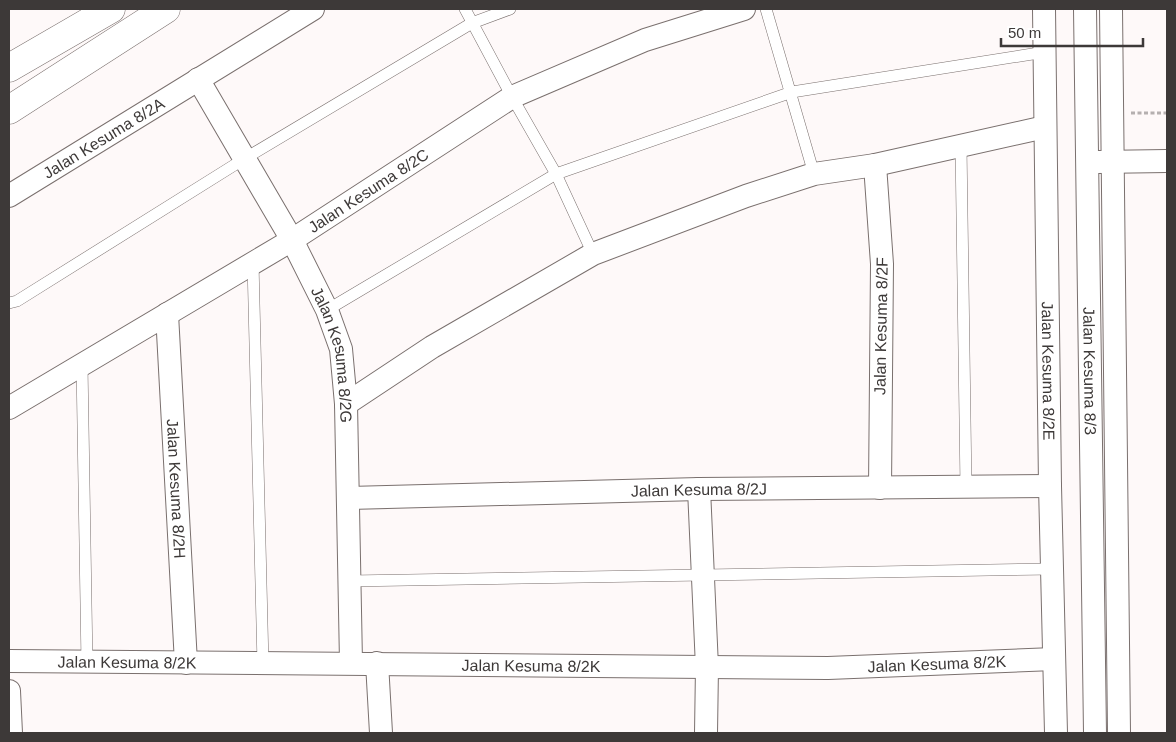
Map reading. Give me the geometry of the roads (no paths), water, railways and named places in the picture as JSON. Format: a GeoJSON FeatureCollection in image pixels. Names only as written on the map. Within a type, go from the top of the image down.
{"type":"FeatureCollection","features":[{"type":"Feature","properties":{"kind":"street"},"geometry":{"type":"LineString","coordinates":[[9,68],[111,9]]}},
{"type":"Feature","properties":{"kind":"street"},"geometry":{"type":"LineString","coordinates":[[9,110],[166,9]]}},
{"type":"Feature","properties":{"kind":"street"},"geometry":{"type":"LineString","coordinates":[[198,79],[313,9]]}},
{"type":"Feature","properties":{"kind":"street","name":"Jalan Kesuma 8/2C"},"geometry":{"type":"LineString","coordinates":[[9,408],[292,240],[512,97],[645,40],[744,9]]}},
{"type":"Feature","properties":{"kind":"street","name":"Jalan Kesuma 8/2E"},"geometry":{"type":"LineString","coordinates":[[1044,9],[1050,486],[1056,733]]}},
{"type":"Feature","properties":{"kind":"street","name":"Jalan Kesuma 8/3"},"geometry":{"type":"LineString","coordinates":[[1085,9],[1095,733]]}},
{"type":"Feature","properties":{"kind":"street","name":"Jalan Kesuma 8/3"},"geometry":{"type":"LineString","coordinates":[[1111,9],[1119,733]]}},
{"type":"Feature","properties":{"kind":"street","name":"Jalan Kesuma 8/2G"},"geometry":{"type":"LineString","coordinates":[[198,79],[292,240],[327,310],[341,349],[346,404],[351,662]]}},
{"type":"Feature","properties":{"kind":"street","name":"Jalan Kesuma 8/2A"},"geometry":{"type":"LineString","coordinates":[[9,196],[198,79]]}},
{"type":"Feature","properties":{"kind":"street"},"geometry":{"type":"LineString","coordinates":[[346,404],[432,347],[593,254],[746,196],[814,174],[875,165],[1045,127]]}},
{"type":"Feature","properties":{"kind":"street"},"geometry":{"type":"LineString","coordinates":[[1087,162],[1167,161]]}},
{"type":"Feature","properties":{"kind":"street","name":"Jalan Kesuma 8/2F"},"geometry":{"type":"LineString","coordinates":[[875,165],[882,264],[880,488]]}},
{"type":"Feature","properties":{"kind":"street","name":"Jalan Kesuma 8/2H"},"geometry":{"type":"LineString","coordinates":[[168,314],[186,663]]}},
{"type":"Feature","properties":{"kind":"street","name":"Jalan Kesuma 8/2J"},"geometry":{"type":"LineString","coordinates":[[349,498],[699,489],[1050,486]]}},
{"type":"Feature","properties":{"kind":"street"},"geometry":{"type":"LineString","coordinates":[[699,489],[707,667],[706,733]]}},
{"type":"Feature","properties":{"kind":"street","name":"Jalan Kesuma 8/2K"},"geometry":{"type":"LineString","coordinates":[[9,660],[87,663],[317,665],[351,662],[828,668],[1054,659]]}},
{"type":"Feature","properties":{"kind":"street"},"geometry":{"type":"LineString","coordinates":[[377,663],[382,733]]}},
{"type":"Feature","properties":{"kind":"street"},"geometry":{"type":"LineString","coordinates":[[9,691],[11,733]]}},
{"type":"Feature","properties":{"kind":"lane"},"geometry":{"type":"LineString","coordinates":[[465,9],[556,174],[593,254]]}},
{"type":"Feature","properties":{"kind":"lane"},"geometry":{"type":"LineString","coordinates":[[9,303],[17,301],[244,159],[472,23],[510,9]]}},
{"type":"Feature","properties":{"kind":"lane"},"geometry":{"type":"LineString","coordinates":[[766,9],[792,92],[814,174]]}},
{"type":"Feature","properties":{"kind":"lane"},"geometry":{"type":"LineString","coordinates":[[327,310],[556,174],[792,92],[1044,52]]}},
{"type":"Feature","properties":{"kind":"lane"},"geometry":{"type":"LineString","coordinates":[[961,146],[966,487]]}},
{"type":"Feature","properties":{"kind":"lane"},"geometry":{"type":"LineString","coordinates":[[253,263],[263,664]]}},
{"type":"Feature","properties":{"kind":"lane"},"geometry":{"type":"LineString","coordinates":[[82,365],[87,663]]}},
{"type":"Feature","properties":{"kind":"lane"},"geometry":{"type":"LineString","coordinates":[[350,581],[1052,569]]}}]}
